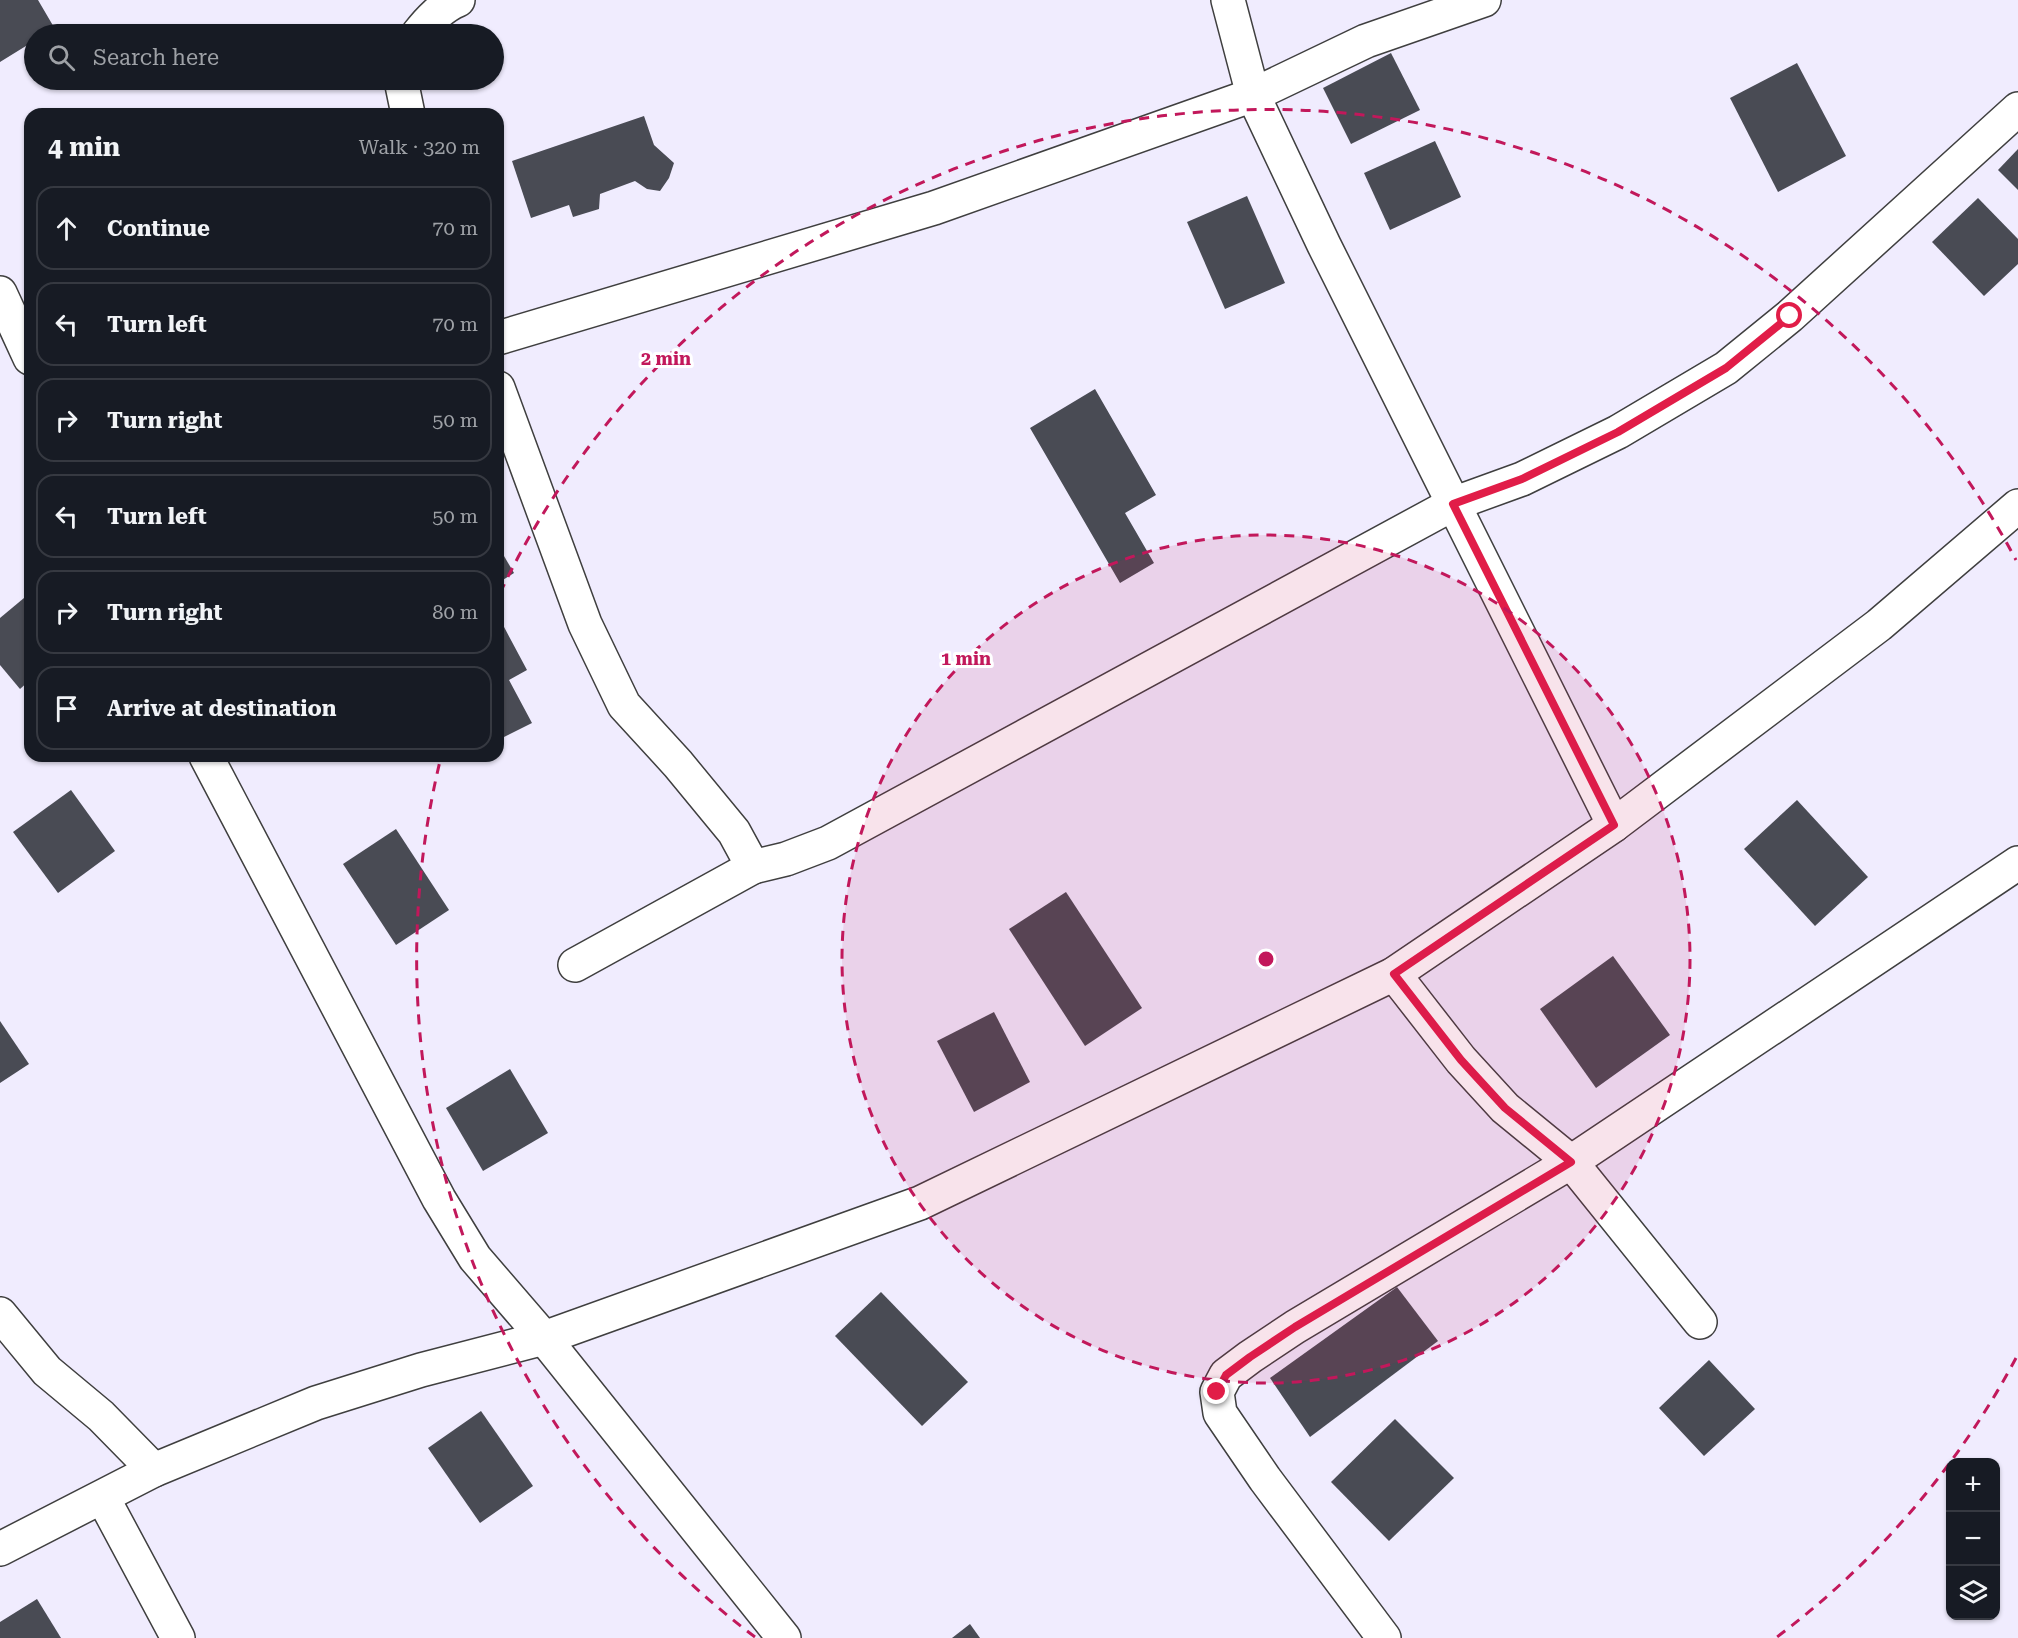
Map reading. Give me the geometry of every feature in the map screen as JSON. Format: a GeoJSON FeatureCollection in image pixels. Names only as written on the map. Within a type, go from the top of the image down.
{"type":"FeatureCollection","features":[{"type":"Feature","properties":{"kind":"street"},"geometry":{"type":"LineString","coordinates":[[425,24],[446,5],[458,0]]}},
{"type":"Feature","properties":{"kind":"street"},"geometry":{"type":"LineString","coordinates":[[1228,0],[1253,95],[1324,245],[1614,825]]}},
{"type":"Feature","properties":{"kind":"street"},"geometry":{"type":"LineString","coordinates":[[504,336],[934,208],[1253,95],[1366,41],[1484,0]]}},
{"type":"Feature","properties":{"kind":"street"},"geometry":{"type":"LineString","coordinates":[[403,90],[407,108]]}},
{"type":"Feature","properties":{"kind":"street"},"geometry":{"type":"LineString","coordinates":[[575,965],[753,867],[786,859],[828,843],[1453,504],[1522,479],[1607,437],[1726,368],[1790,316],[2018,109]]}},
{"type":"Feature","properties":{"kind":"street"},"geometry":{"type":"LineString","coordinates":[[0,293],[24,345]]}},
{"type":"Feature","properties":{"kind":"street"},"geometry":{"type":"LineString","coordinates":[[504,404],[585,624],[624,705],[678,764],[734,832],[753,867]]}},
{"type":"Feature","properties":{"kind":"street"},"geometry":{"type":"LineString","coordinates":[[0,1549],[154,1470],[316,1402],[422,1370],[543,1338],[920,1203],[1394,974],[1614,825],[1879,625],[2018,506]]}},
{"type":"Feature","properties":{"kind":"street"},"geometry":{"type":"LineString","coordinates":[[209,762],[439,1199],[475,1257],[784,1638]]}},
{"type":"Feature","properties":{"kind":"street"},"geometry":{"type":"LineString","coordinates":[[1384,1638],[1220,1413],[1217,1392],[1226,1375],[1295,1327],[1571,1162],[2018,863]]}},
{"type":"Feature","properties":{"kind":"street"},"geometry":{"type":"LineString","coordinates":[[1394,974],[1461,1060],[1505,1108],[1571,1162],[1700,1322]]}},
{"type":"Feature","properties":{"kind":"street"},"geometry":{"type":"LineString","coordinates":[[0,1314],[47,1371],[101,1416],[154,1470]]}},
{"type":"Feature","properties":{"kind":"street"},"geometry":{"type":"LineString","coordinates":[[103,1498],[178,1638]]}},
{"type":"Feature","properties":{"kind":"building"},"geometry":{"type":"Polygon","coordinates":[[[0,0],[38,0],[52,24],[24,24],[24,47],[0,62],[0,0]]]}},
{"type":"Feature","properties":{"kind":"building"},"geometry":{"type":"Polygon","coordinates":[[[1391,53],[1420,110],[1351,144],[1323,88],[1391,53]]]}},
{"type":"Feature","properties":{"kind":"building"},"geometry":{"type":"Polygon","coordinates":[[[1797,63],[1846,156],[1778,192],[1730,98],[1797,63]]]}},
{"type":"Feature","properties":{"kind":"building"},"geometry":{"type":"Polygon","coordinates":[[[644,116],[654,145],[674,163],[669,178],[660,191],[647,189],[635,181],[600,194],[599,209],[573,217],[569,205],[531,218],[512,161],[644,116]]]}},
{"type":"Feature","properties":{"kind":"building"},"geometry":{"type":"Polygon","coordinates":[[[1435,141],[1461,197],[1390,230],[1364,173],[1435,141]]]}},
{"type":"Feature","properties":{"kind":"building"},"geometry":{"type":"Polygon","coordinates":[[[2018,149],[2018,190],[1998,170],[2018,149]]]}},
{"type":"Feature","properties":{"kind":"building"},"geometry":{"type":"Polygon","coordinates":[[[1247,196],[1285,283],[1225,309],[1187,222],[1247,196]]]}},
{"type":"Feature","properties":{"kind":"building"},"geometry":{"type":"Polygon","coordinates":[[[1978,198],[2018,239],[2018,264],[1984,296],[1932,242],[1978,198]]]}},
{"type":"Feature","properties":{"kind":"building"},"geometry":{"type":"Polygon","coordinates":[[[1095,389],[1156,495],[1125,513],[1154,563],[1120,583],[1030,428],[1095,389]]]}},
{"type":"Feature","properties":{"kind":"building"},"geometry":{"type":"Polygon","coordinates":[[[504,556],[514,573],[504,579],[504,556]]]}},
{"type":"Feature","properties":{"kind":"building"},"geometry":{"type":"Polygon","coordinates":[[[24,598],[24,685],[20,689],[0,665],[0,618],[24,598]]]}},
{"type":"Feature","properties":{"kind":"building"},"geometry":{"type":"Polygon","coordinates":[[[504,627],[527,670],[509,680],[532,723],[504,737],[504,627]]]}},
{"type":"Feature","properties":{"kind":"building"},"geometry":{"type":"Polygon","coordinates":[[[71,790],[115,851],[58,893],[13,832],[71,790]]]}},
{"type":"Feature","properties":{"kind":"building"},"geometry":{"type":"Polygon","coordinates":[[[1797,800],[1868,877],[1815,926],[1744,849],[1797,800]]]}},
{"type":"Feature","properties":{"kind":"building"},"geometry":{"type":"Polygon","coordinates":[[[396,829],[449,910],[396,945],[343,864],[396,829]]]}},
{"type":"Feature","properties":{"kind":"building"},"geometry":{"type":"Polygon","coordinates":[[[1066,892],[1142,1008],[1085,1046],[1009,929],[1066,892]]]}},
{"type":"Feature","properties":{"kind":"building"},"geometry":{"type":"Polygon","coordinates":[[[1613,956],[1670,1035],[1596,1088],[1540,1009],[1613,956]]]}},
{"type":"Feature","properties":{"kind":"building"},"geometry":{"type":"Polygon","coordinates":[[[994,1012],[1030,1082],[974,1112],[937,1041],[994,1012]]]}},
{"type":"Feature","properties":{"kind":"building"},"geometry":{"type":"Polygon","coordinates":[[[0,1021],[29,1064],[0,1083],[0,1021]]]}},
{"type":"Feature","properties":{"kind":"building"},"geometry":{"type":"Polygon","coordinates":[[[510,1069],[548,1133],[483,1171],[446,1108],[510,1069]]]}},
{"type":"Feature","properties":{"kind":"building"},"geometry":{"type":"Polygon","coordinates":[[[1397,1287],[1438,1341],[1310,1437],[1270,1378],[1397,1287]]]}},
{"type":"Feature","properties":{"kind":"building"},"geometry":{"type":"Polygon","coordinates":[[[881,1292],[968,1382],[922,1426],[835,1336],[881,1292]]]}},
{"type":"Feature","properties":{"kind":"building"},"geometry":{"type":"Polygon","coordinates":[[[1709,1360],[1755,1409],[1704,1456],[1659,1408],[1709,1360]]]}},
{"type":"Feature","properties":{"kind":"building"},"geometry":{"type":"Polygon","coordinates":[[[481,1411],[533,1486],[480,1523],[428,1448],[481,1411]]]}},
{"type":"Feature","properties":{"kind":"building"},"geometry":{"type":"Polygon","coordinates":[[[1395,1419],[1454,1478],[1389,1541],[1331,1482],[1395,1419]]]}},
{"type":"Feature","properties":{"kind":"building"},"geometry":{"type":"Polygon","coordinates":[[[37,1599],[61,1638],[0,1638],[0,1622],[37,1599]]]}},
{"type":"Feature","properties":{"kind":"building"},"geometry":{"type":"Polygon","coordinates":[[[970,1624],[980,1638],[952,1638],[970,1624]]]}},
{"type":"Feature","properties":{"kind":"route"},"geometry":{"type":"LineString","coordinates":[[1217,1392],[1226,1375],[1295,1327],[1571,1162],[1505,1108],[1461,1060],[1394,974],[1614,825],[1453,504],[1522,479],[1618,432],[1726,368],[1790,316]]}}]}
